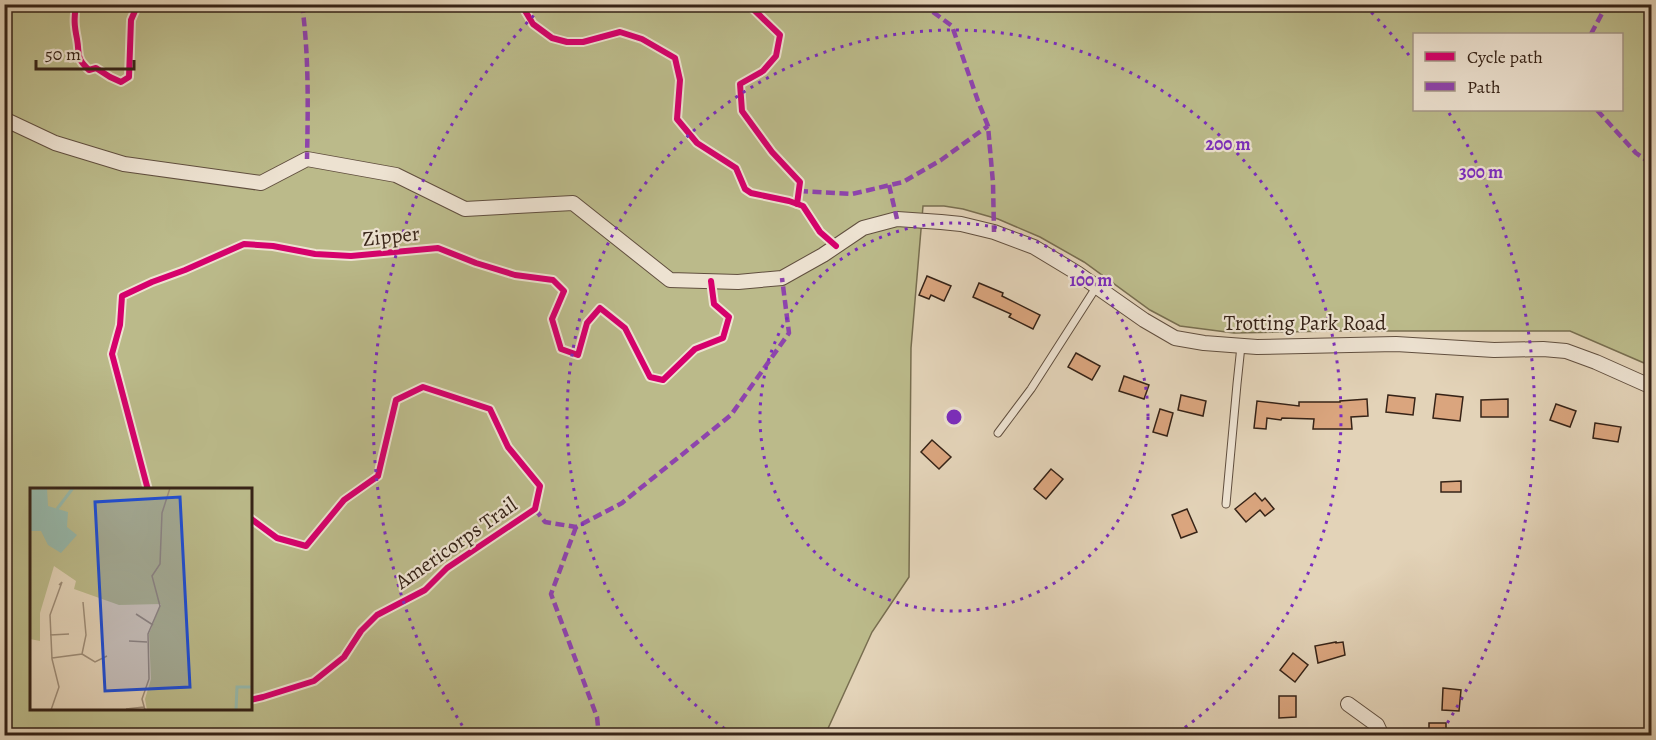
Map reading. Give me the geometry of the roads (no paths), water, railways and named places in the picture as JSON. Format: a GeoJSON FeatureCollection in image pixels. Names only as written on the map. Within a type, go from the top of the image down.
{"type":"FeatureCollection","features":[{"type":"Feature","properties":{"kind":"street","name":"Trotting Park Road"},"geometry":{"type":"LineString","coordinates":[[4,119],[55,143],[124,164],[261,183],[307,159],[396,175],[465,209],[573,203],[670,280],[738,282],[782,278],[823,255],[863,228],[897,219],[961,224],[994,232],[1034,247],[1077,273],[1144,321],[1175,338],[1204,343],[1257,347],[1396,344],[1494,350],[1566,351],[1652,387]]}},
{"type":"Feature","properties":{"kind":"street"},"geometry":{"type":"LineString","coordinates":[[1348,704],[1377,725],[1382,735]]}},
{"type":"Feature","properties":{"kind":"lane"},"geometry":{"type":"LineString","coordinates":[[998,433],[1031,389],[1096,286]]}},
{"type":"Feature","properties":{"kind":"lane"},"geometry":{"type":"LineString","coordinates":[[1226,504],[1241,346]]}}]}
